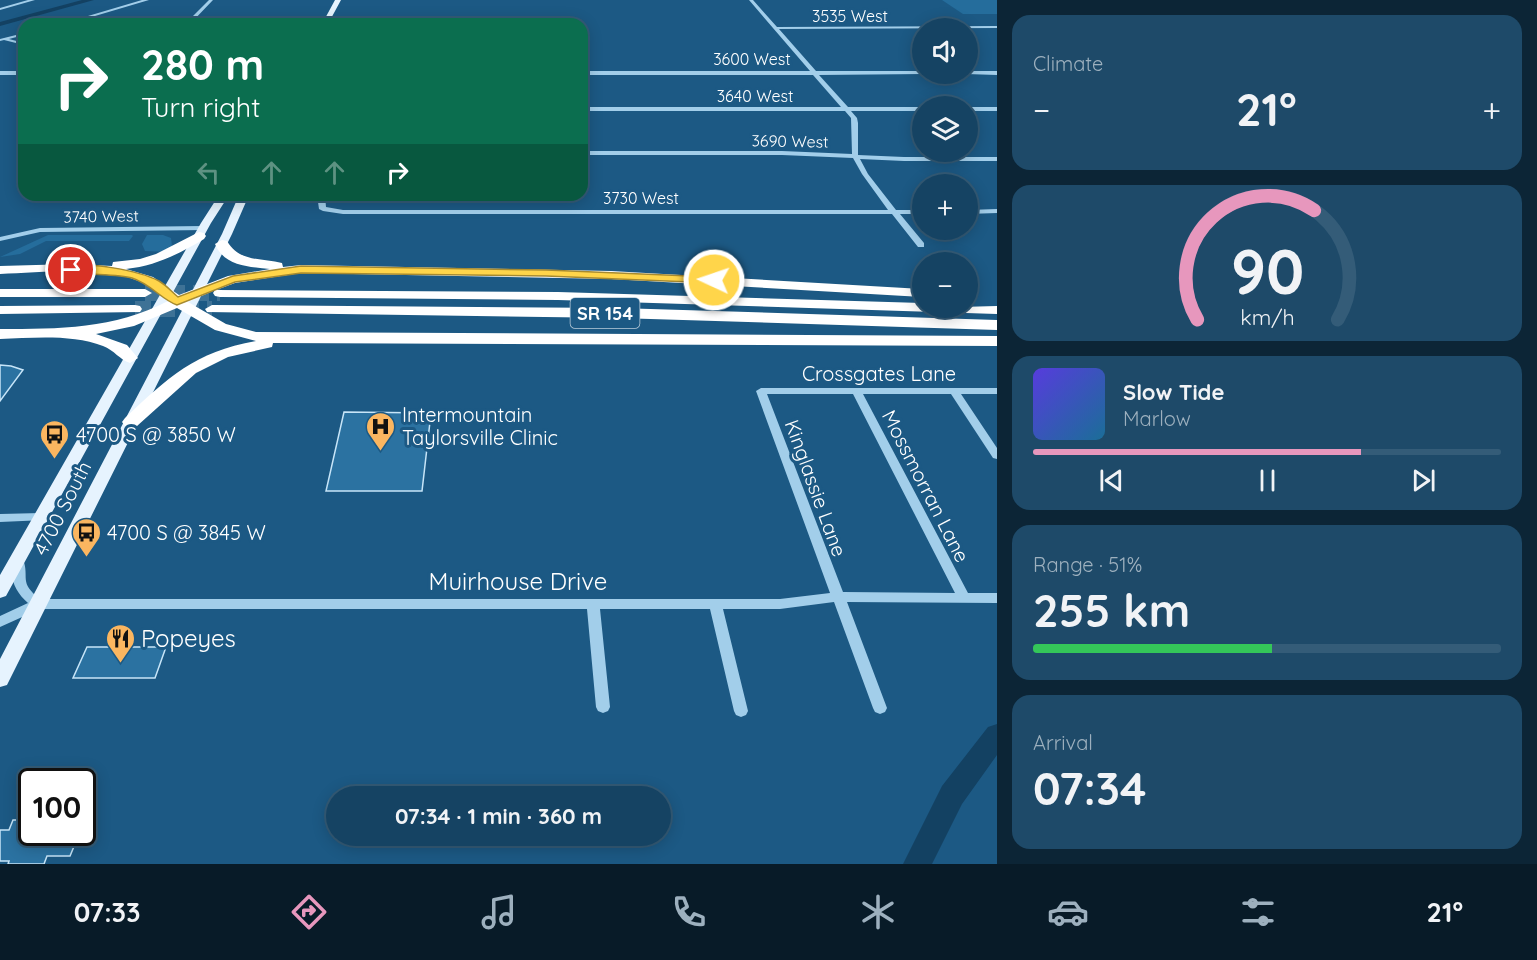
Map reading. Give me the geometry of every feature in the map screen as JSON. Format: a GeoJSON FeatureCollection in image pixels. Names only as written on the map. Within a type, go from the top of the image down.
{"type":"FeatureCollection","features":[{"type":"Feature","properties":{"kind":"highway"},"geometry":{"type":"LineString","coordinates":[[53,270],[146,263],[173,253],[201,232]]}},
{"type":"Feature","properties":{"kind":"highway"},"geometry":{"type":"LineString","coordinates":[[222,244],[224,252],[236,258],[267,265],[314,269],[611,275],[912,292]]}},
{"type":"Feature","properties":{"kind":"highway"},"geometry":{"type":"LineString","coordinates":[[0,334],[54,334],[102,329],[156,313],[198,291],[247,276],[314,269]]}},
{"type":"Feature","properties":{"kind":"highway"},"geometry":{"type":"LineString","coordinates":[[0,270],[123,272],[151,281],[210,324],[237,334],[316,339],[997,341]]}},
{"type":"Feature","properties":{"kind":"highway"},"geometry":{"type":"LineString","coordinates":[[0,293],[145,293]]}},
{"type":"Feature","properties":{"kind":"highway","name":"SR 154"},"geometry":{"type":"LineString","coordinates":[[220,294],[558,296],[912,307]]}},
{"type":"Feature","properties":{"kind":"highway"},"geometry":{"type":"LineString","coordinates":[[978,297],[997,298]]}},
{"type":"Feature","properties":{"kind":"highway"},"geometry":{"type":"LineString","coordinates":[[0,310],[135,309]]}},
{"type":"Feature","properties":{"kind":"highway","name":"SR 154"},"geometry":{"type":"LineString","coordinates":[[212,309],[586,312],[997,325]]}},
{"type":"Feature","properties":{"kind":"highway"},"geometry":{"type":"LineString","coordinates":[[978,309],[997,310]]}},
{"type":"Feature","properties":{"kind":"highway"},"geometry":{"type":"LineString","coordinates":[[54,334],[89,338],[115,345],[124,350],[130,358]]}},
{"type":"Feature","properties":{"kind":"highway"},"geometry":{"type":"LineString","coordinates":[[131,422],[180,375],[207,358],[258,345],[316,339]]}},
{"type":"Feature","properties":{"kind":"main road"},"geometry":{"type":"LineString","coordinates":[[329,18],[338,0]]}},
{"type":"Feature","properties":{"kind":"main road","name":"4700 South"},"geometry":{"type":"LineString","coordinates":[[0,680],[131,422],[201,232],[220,201]]}},
{"type":"Feature","properties":{"kind":"main road"},"geometry":{"type":"LineString","coordinates":[[198,291],[241,201]]}},
{"type":"Feature","properties":{"kind":"main road","name":"4700 South"},"geometry":{"type":"LineString","coordinates":[[0,591],[156,313]]}},
{"type":"Feature","properties":{"kind":"street"},"geometry":{"type":"LineString","coordinates":[[0,9],[33,0]]}},
{"type":"Feature","properties":{"kind":"street"},"geometry":{"type":"LineString","coordinates":[[83,18],[147,0]]}},
{"type":"Feature","properties":{"kind":"street"},"geometry":{"type":"LineString","coordinates":[[193,18],[211,0]]}},
{"type":"Feature","properties":{"kind":"street"},"geometry":{"type":"LineString","coordinates":[[751,0],[854,118],[855,156],[894,212],[921,245]]}},
{"type":"Feature","properties":{"kind":"street"},"geometry":{"type":"LineString","coordinates":[[93,15],[105,17]]}},
{"type":"Feature","properties":{"kind":"street","name":"3535 West"},"geometry":{"type":"LineString","coordinates":[[775,28],[997,27]]}},
{"type":"Feature","properties":{"kind":"street"},"geometry":{"type":"LineString","coordinates":[[2,40],[18,36]]}},
{"type":"Feature","properties":{"kind":"street"},"geometry":{"type":"LineString","coordinates":[[2,40],[18,43]]}},
{"type":"Feature","properties":{"kind":"street"},"geometry":{"type":"LineString","coordinates":[[0,73],[18,73]]}},
{"type":"Feature","properties":{"kind":"street","name":"3600 West"},"geometry":{"type":"LineString","coordinates":[[588,73],[912,73]]}},
{"type":"Feature","properties":{"kind":"street"},"geometry":{"type":"LineString","coordinates":[[978,73],[997,73]]}},
{"type":"Feature","properties":{"kind":"street","name":"3640 West"},"geometry":{"type":"LineString","coordinates":[[588,109],[912,109]]}},
{"type":"Feature","properties":{"kind":"street"},"geometry":{"type":"LineString","coordinates":[[978,109],[997,109]]}},
{"type":"Feature","properties":{"kind":"street","name":"3690 West"},"geometry":{"type":"LineString","coordinates":[[588,153],[782,153],[997,159]]}},
{"type":"Feature","properties":{"kind":"street","name":"3730 West"},"geometry":{"type":"LineString","coordinates":[[321,201],[323,209],[343,212],[912,212]]}},
{"type":"Feature","properties":{"kind":"street"},"geometry":{"type":"LineString","coordinates":[[978,212],[997,212]]}},
{"type":"Feature","properties":{"kind":"street","name":"3740 West"},"geometry":{"type":"LineString","coordinates":[[0,239],[40,230],[201,232]]}},
{"type":"Feature","properties":{"kind":"street","name":"Crossgates Lane"},"geometry":{"type":"LineString","coordinates":[[761,391],[997,391]]}},
{"type":"Feature","properties":{"kind":"street","name":"Kinglassie Lane"},"geometry":{"type":"LineString","coordinates":[[761,391],[880,708]]}},
{"type":"Feature","properties":{"kind":"street","name":"Mossmorran Lane"},"geometry":{"type":"LineString","coordinates":[[856,391],[964,598]]}},
{"type":"Feature","properties":{"kind":"street"},"geometry":{"type":"LineString","coordinates":[[954,391],[997,456]]}},
{"type":"Feature","properties":{"kind":"street"},"geometry":{"type":"LineString","coordinates":[[0,518],[41,517]]}},
{"type":"Feature","properties":{"kind":"street"},"geometry":{"type":"LineString","coordinates":[[21,553],[17,575],[20,585],[30,599],[38,604]]}},
{"type":"Feature","properties":{"kind":"street","name":"Muirhouse Drive"},"geometry":{"type":"LineString","coordinates":[[0,622],[38,604],[780,604],[837,597],[997,598]]}},
{"type":"Feature","properties":{"kind":"street"},"geometry":{"type":"LineString","coordinates":[[593,603],[603,707]]}},
{"type":"Feature","properties":{"kind":"street"},"geometry":{"type":"LineString","coordinates":[[715,603],[741,711]]}},
{"type":"Feature","properties":{"kind":"shaded area"},"geometry":{"type":"Polygon","coordinates":[[[942,0],[997,0],[997,14],[963,14],[942,0]]]}},
{"type":"Feature","properties":{"kind":"shaded area"},"geometry":{"type":"Polygon","coordinates":[[[48,235],[133,236],[129,241],[46,241],[20,254],[0,257],[48,235]]]}},
{"type":"Feature","properties":{"kind":"shaded area"},"geometry":{"type":"Polygon","coordinates":[[[147,235],[163,235],[171,238],[172,246],[168,252],[145,251],[142,244],[147,235]]]}},
{"type":"Feature","properties":{"kind":"building"},"geometry":{"type":"Polygon","coordinates":[[[0,365],[23,370],[0,401],[0,365]]]}},
{"type":"Feature","properties":{"kind":"building","name":"Intermountain Taylorsville Clinic"},"geometry":{"type":"Polygon","coordinates":[[[344,412],[431,413],[422,491],[326,491],[344,412]]]}},
{"type":"Feature","properties":{"kind":"building","name":"Popeyes"},"geometry":{"type":"Polygon","coordinates":[[[87,647],[166,647],[155,678],[73,678],[87,647]]]}},
{"type":"Feature","properties":{"kind":"building"},"geometry":{"type":"Polygon","coordinates":[[[13,820],[18,820],[18,846],[74,846],[70,856],[47,856],[44,864],[8,864],[9,861],[0,861],[0,830],[9,830],[13,820]]]}},
{"type":"Feature","properties":{"kind":"waterway"},"geometry":{"type":"LineString","coordinates":[[22,18],[90,0]]}},
{"type":"Feature","properties":{"kind":"waterway"},"geometry":{"type":"LineString","coordinates":[[0,24],[18,19]]}},
{"type":"Feature","properties":{"kind":"waterway"},"geometry":{"type":"LineString","coordinates":[[917,864],[952,795],[997,735]]}},
{"type":"Feature","properties":{"kind":"tunnel"},"geometry":{"type":"LineString","coordinates":[[145,293],[220,293]]}},
{"type":"Feature","properties":{"kind":"tunnel"},"geometry":{"type":"LineString","coordinates":[[135,309],[212,309]]}},
{"type":"Feature","properties":{"kind":"place","name":"Intermountain Taylorsville Clinic"},"geometry":{"type":"Point","coordinates":[381,452]}},
{"type":"Feature","properties":{"kind":"place","name":"4700 S @ 3850 W"},"geometry":{"type":"Point","coordinates":[55,460]}},
{"type":"Feature","properties":{"kind":"place","name":"4700 S @ 3845 W"},"geometry":{"type":"Point","coordinates":[86,558]}},
{"type":"Feature","properties":{"kind":"place","name":"Popeyes"},"geometry":{"type":"Point","coordinates":[120,664]}},
{"type":"Feature","properties":{"kind":"route"},"geometry":{"type":"LineString","coordinates":[[71,270],[100,270],[133,275],[156,284],[177,302],[198,291],[233,279],[261,273],[301,269],[482,271],[714,280]]}}]}
